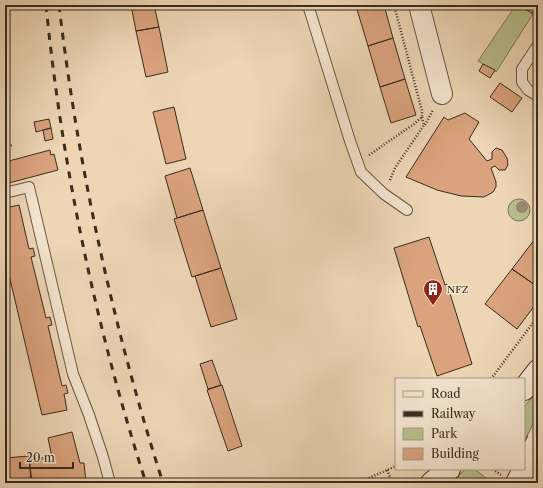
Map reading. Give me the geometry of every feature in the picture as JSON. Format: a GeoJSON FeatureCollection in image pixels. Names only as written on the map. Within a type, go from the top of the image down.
{"type":"FeatureCollection","features":[{"type":"Feature","properties":{"kind":"main road"},"geometry":{"type":"LineString","coordinates":[[525,388],[538,371]]}},
{"type":"Feature","properties":{"kind":"main road"},"geometry":{"type":"LineString","coordinates":[[525,467],[538,441]]}},
{"type":"Feature","properties":{"kind":"main road"},"geometry":{"type":"LineString","coordinates":[[432,483],[448,470]]}},
{"type":"Feature","properties":{"kind":"main road"},"geometry":{"type":"LineString","coordinates":[[517,483],[524,470]]}},
{"type":"Feature","properties":{"kind":"street"},"geometry":{"type":"LineString","coordinates":[[419,5],[442,94]]}},
{"type":"Feature","properties":{"kind":"lane"},"geometry":{"type":"LineString","coordinates":[[308,5],[361,172],[384,194],[407,210]]}},
{"type":"Feature","properties":{"kind":"lane"},"geometry":{"type":"LineString","coordinates":[[538,45],[522,69],[522,82],[528,90],[538,96]]}},
{"type":"Feature","properties":{"kind":"lane"},"geometry":{"type":"LineString","coordinates":[[5,192],[28,187],[73,374],[89,415],[110,483]]}},
{"type":"Feature","properties":{"kind":"path"},"geometry":{"type":"LineString","coordinates":[[384,194],[395,168],[424,125],[422,111],[394,5]]}},
{"type":"Feature","properties":{"kind":"path"},"geometry":{"type":"LineString","coordinates":[[358,162],[422,117]]}},
{"type":"Feature","properties":{"kind":"path"},"geometry":{"type":"LineString","coordinates":[[5,147],[12,146]]}},
{"type":"Feature","properties":{"kind":"path"},"geometry":{"type":"LineString","coordinates":[[492,378],[538,316]]}},
{"type":"Feature","properties":{"kind":"path"},"geometry":{"type":"LineString","coordinates":[[5,399],[7,408]]}},
{"type":"Feature","properties":{"kind":"path"},"geometry":{"type":"LineString","coordinates":[[358,483],[395,466]]}},
{"type":"Feature","properties":{"kind":"path"},"geometry":{"type":"LineString","coordinates":[[387,470],[391,479],[390,483]]}},
{"type":"Feature","properties":{"kind":"green space"},"geometry":{"type":"Polygon","coordinates":[[[516,5],[519,5],[533,14],[496,72],[478,61],[516,5]]]}},
{"type":"Feature","properties":{"kind":"green space"},"geometry":{"type":"Polygon","coordinates":[[[519,199],[527,202],[530,210],[527,218],[519,221],[511,218],[508,210],[511,202],[519,199]]]}},
{"type":"Feature","properties":{"kind":"green space"},"geometry":{"type":"Polygon","coordinates":[[[538,390],[538,414],[525,440],[525,406],[538,390]]]}},
{"type":"Feature","properties":{"kind":"green space"},"geometry":{"type":"Polygon","coordinates":[[[465,470],[475,470],[493,483],[450,483],[465,470]]]}},
{"type":"Feature","properties":{"kind":"building"},"geometry":{"type":"Polygon","coordinates":[[[131,5],[154,5],[159,27],[136,31],[131,5]]]}},
{"type":"Feature","properties":{"kind":"building"},"geometry":{"type":"Polygon","coordinates":[[[384,5],[393,38],[368,46],[356,6],[384,5]]]}},
{"type":"Feature","properties":{"kind":"building"},"geometry":{"type":"Polygon","coordinates":[[[527,5],[537,5],[532,13],[525,9],[527,5]]]}},
{"type":"Feature","properties":{"kind":"building"},"geometry":{"type":"Polygon","coordinates":[[[159,27],[168,72],[146,77],[136,31],[159,27]]]}},
{"type":"Feature","properties":{"kind":"building"},"geometry":{"type":"Polygon","coordinates":[[[393,38],[405,79],[380,87],[368,46],[393,38]]]}},
{"type":"Feature","properties":{"kind":"building"},"geometry":{"type":"Polygon","coordinates":[[[483,64],[495,70],[490,78],[479,71],[483,64]]]}},
{"type":"Feature","properties":{"kind":"building"},"geometry":{"type":"Polygon","coordinates":[[[405,79],[416,115],[391,123],[380,87],[405,79]]]}},
{"type":"Feature","properties":{"kind":"building"},"geometry":{"type":"Polygon","coordinates":[[[500,83],[522,98],[512,112],[490,97],[500,83]]]}},
{"type":"Feature","properties":{"kind":"building"},"geometry":{"type":"Polygon","coordinates":[[[174,107],[186,159],[166,164],[153,112],[174,107]]]}},
{"type":"Feature","properties":{"kind":"building"},"geometry":{"type":"Polygon","coordinates":[[[465,113],[479,122],[469,139],[487,161],[492,159],[492,152],[496,148],[502,150],[507,158],[508,165],[505,170],[499,170],[495,166],[491,168],[496,182],[496,187],[493,192],[484,197],[461,196],[437,190],[406,177],[444,117],[448,120],[465,113]]]}},
{"type":"Feature","properties":{"kind":"building"},"geometry":{"type":"Polygon","coordinates":[[[49,119],[51,128],[36,132],[34,122],[49,119]]]}},
{"type":"Feature","properties":{"kind":"building"},"geometry":{"type":"Polygon","coordinates":[[[51,128],[53,139],[45,141],[43,130],[51,128]]]}},
{"type":"Feature","properties":{"kind":"building"},"geometry":{"type":"Polygon","coordinates":[[[50,150],[51,155],[54,154],[58,170],[5,184],[5,162],[50,150]]]}},
{"type":"Feature","properties":{"kind":"building"},"geometry":{"type":"Polygon","coordinates":[[[190,168],[203,210],[177,218],[165,176],[190,168]]]}},
{"type":"Feature","properties":{"kind":"building"},"geometry":{"type":"Polygon","coordinates":[[[19,205],[29,249],[33,248],[35,256],[31,257],[46,318],[50,317],[52,325],[48,326],[62,386],[66,385],[68,393],[64,394],[67,410],[42,415],[6,262],[5,263],[5,208],[19,205]]]}},
{"type":"Feature","properties":{"kind":"building"},"geometry":{"type":"Polygon","coordinates":[[[203,210],[221,268],[192,277],[174,219],[203,210]]]}},
{"type":"Feature","properties":{"kind":"building"},"geometry":{"type":"Polygon","coordinates":[[[538,235],[538,287],[512,269],[538,235]]]}},
{"type":"Feature","properties":{"kind":"building","name":"NFZ"},"geometry":{"type":"Polygon","coordinates":[[[429,237],[445,285],[447,284],[472,364],[437,376],[420,326],[418,327],[394,248],[429,237]]]}},
{"type":"Feature","properties":{"kind":"building"},"geometry":{"type":"Polygon","coordinates":[[[221,268],[237,319],[211,327],[195,276],[221,268]]]}},
{"type":"Feature","properties":{"kind":"building"},"geometry":{"type":"Polygon","coordinates":[[[512,269],[538,287],[538,301],[517,329],[485,304],[512,269]]]}},
{"type":"Feature","properties":{"kind":"building"},"geometry":{"type":"Polygon","coordinates":[[[212,360],[221,385],[208,389],[200,364],[212,360]]]}},
{"type":"Feature","properties":{"kind":"building"},"geometry":{"type":"Polygon","coordinates":[[[222,385],[242,446],[228,451],[207,390],[222,385]]]}},
{"type":"Feature","properties":{"kind":"building"},"geometry":{"type":"Polygon","coordinates":[[[72,432],[80,463],[84,463],[86,483],[32,483],[29,456],[31,456],[31,459],[52,457],[48,438],[72,432]]]}},
{"type":"Feature","properties":{"kind":"building"},"geometry":{"type":"Polygon","coordinates":[[[29,456],[31,483],[5,483],[5,458],[29,456]]]}},
{"type":"Feature","properties":{"kind":"railway"},"geometry":{"type":"LineString","coordinates":[[46,5],[61,126],[83,247],[112,366],[146,483]]}},
{"type":"Feature","properties":{"kind":"railway"},"geometry":{"type":"LineString","coordinates":[[59,5],[76,126],[99,246],[128,365],[163,483]]}},
{"type":"Feature","properties":{"kind":"place","name":"NFZ"},"geometry":{"type":"Point","coordinates":[433,306]}}]}
